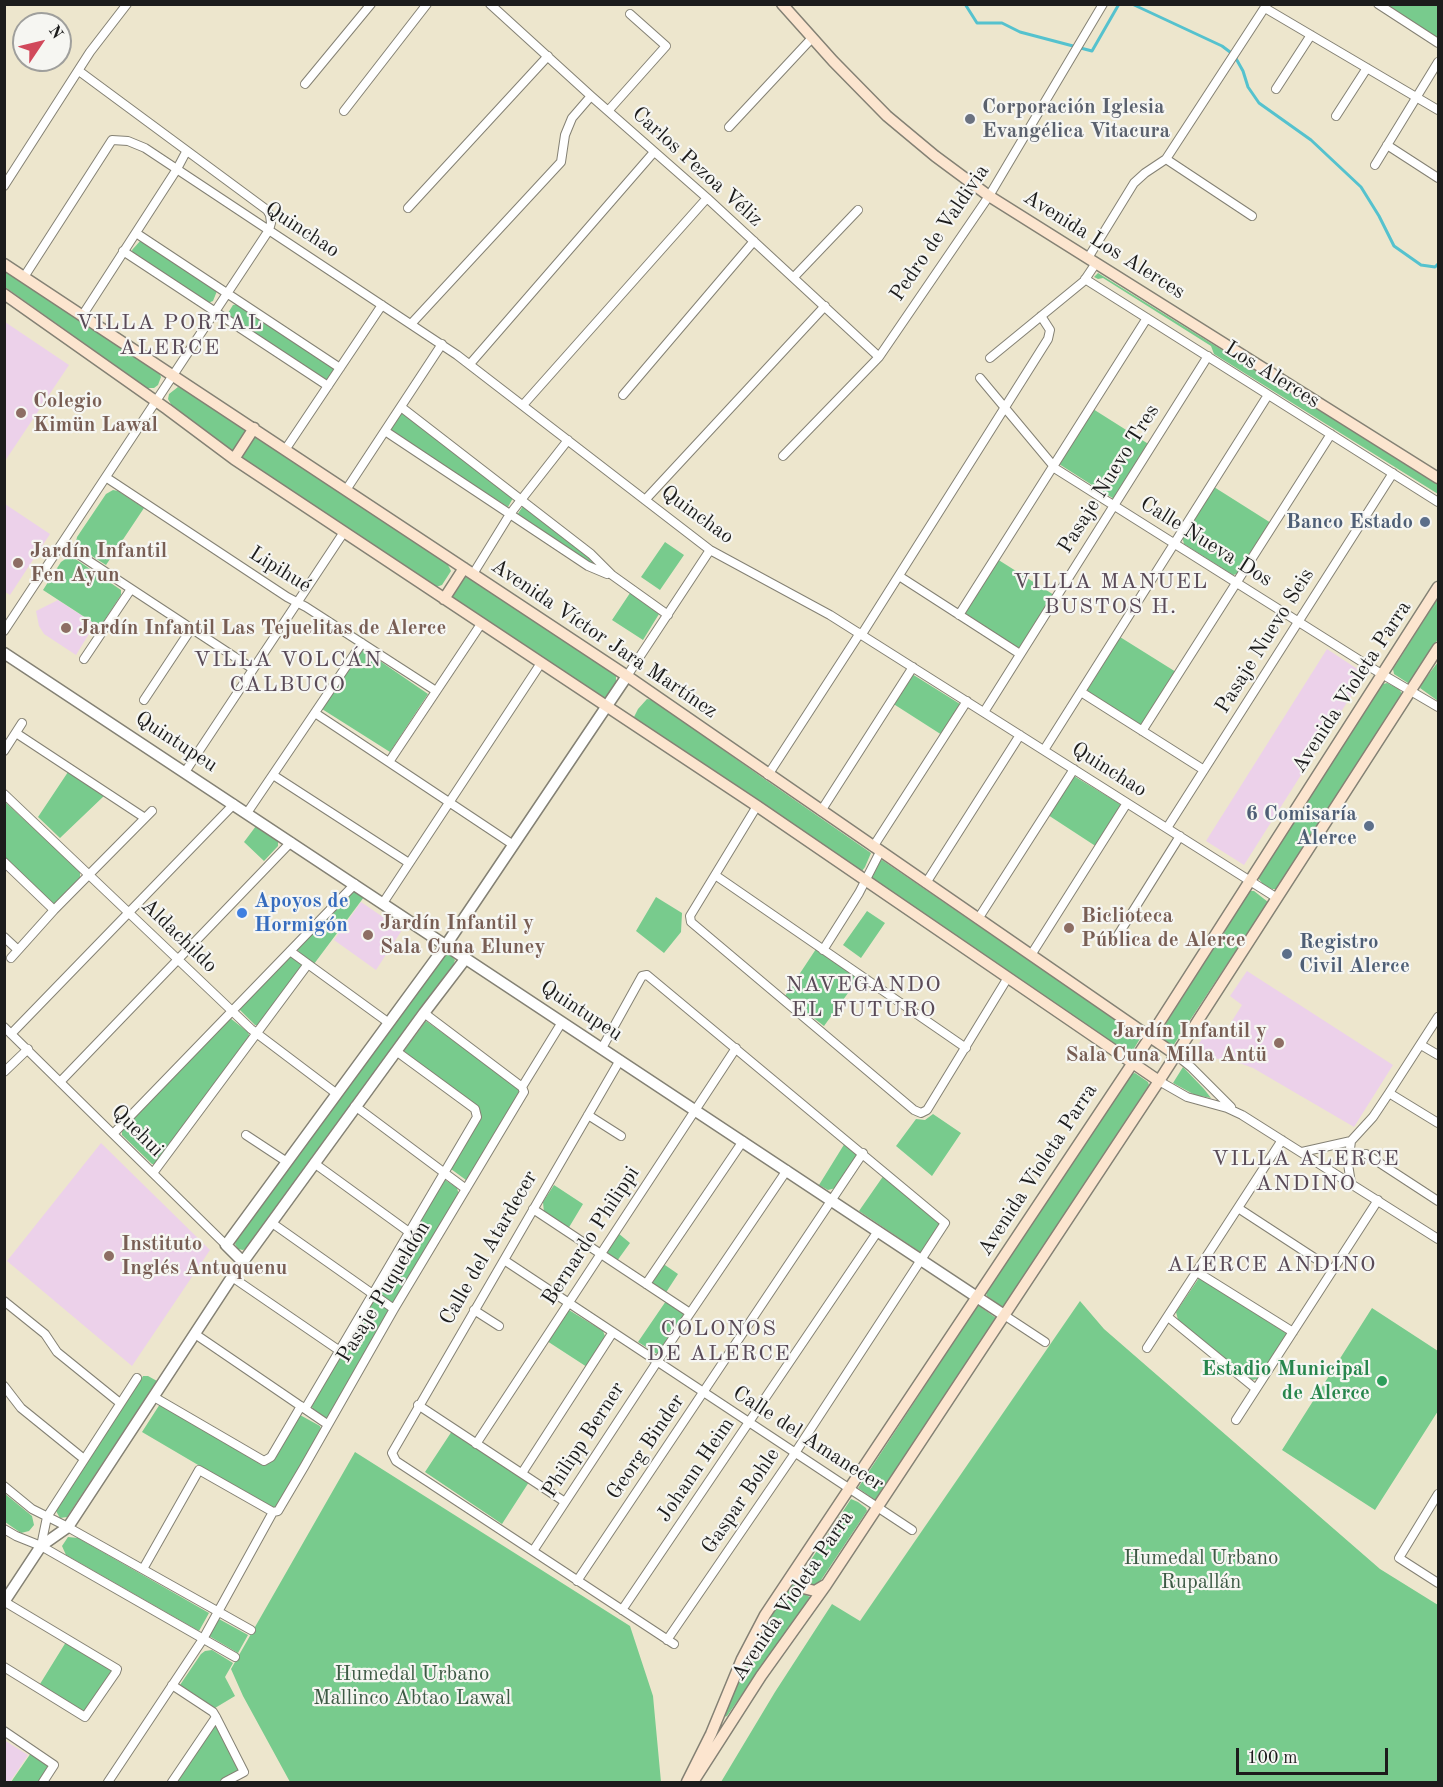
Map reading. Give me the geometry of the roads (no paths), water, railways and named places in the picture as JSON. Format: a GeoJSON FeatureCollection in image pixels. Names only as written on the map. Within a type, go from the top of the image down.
{"type":"FeatureCollection","features":[{"type":"Feature","properties":{"kind":"main road","name":"Avenida Los Alerces"},"geometry":{"type":"LineString","coordinates":[[782,4],[887,116],[935,156],[989,196],[1438,478]]}},
{"type":"Feature","properties":{"kind":"main road","name":"Avenida Víctor Jara Martínez"},"geometry":{"type":"LineString","coordinates":[[4,264],[627,676],[1176,1055]]}},
{"type":"Feature","properties":{"kind":"main road"},"geometry":{"type":"LineString","coordinates":[[4,294],[234,459],[757,806],[1159,1081]]}},
{"type":"Feature","properties":{"kind":"main road"},"geometry":{"type":"LineString","coordinates":[[234,459],[254,428]]}},
{"type":"Feature","properties":{"kind":"main road"},"geometry":{"type":"LineString","coordinates":[[444,599],[468,571]]}},
{"type":"Feature","properties":{"kind":"main road","name":"Avenida Violeta Parra"},"geometry":{"type":"LineString","coordinates":[[687,1782],[711,1734],[756,1629],[1150,1037],[1438,587]]}},
{"type":"Feature","properties":{"kind":"main road","name":"Avenida Violeta Parra"},"geometry":{"type":"LineString","coordinates":[[693,1782],[761,1676],[826,1585],[1159,1081],[1438,648]]}},
{"type":"Feature","properties":{"kind":"main road"},"geometry":{"type":"LineString","coordinates":[[800,1565],[798,1579],[803,1588],[815,1591],[826,1585]]}},
{"type":"Feature","properties":{"kind":"street"},"geometry":{"type":"LineString","coordinates":[[4,186],[90,52],[127,4]]}},
{"type":"Feature","properties":{"kind":"street"},"geometry":{"type":"LineString","coordinates":[[305,84],[371,4]]}},
{"type":"Feature","properties":{"kind":"street"},"geometry":{"type":"LineString","coordinates":[[344,111],[427,4]]}},
{"type":"Feature","properties":{"kind":"street","name":"Carlos Pezoa Véliz"},"geometry":{"type":"LineString","coordinates":[[490,4],[707,198],[879,357]]}},
{"type":"Feature","properties":{"kind":"street","name":"Pedro de Valdivia"},"geometry":{"type":"LineString","coordinates":[[783,456],[879,357],[989,196],[1103,4]]}},
{"type":"Feature","properties":{"kind":"street"},"geometry":{"type":"LineString","coordinates":[[1378,4],[1438,43]]}},
{"type":"Feature","properties":{"kind":"street"},"geometry":{"type":"LineString","coordinates":[[990,358],[1085,279],[1092,260],[1134,183],[1166,159],[1266,6],[1438,111]]}},
{"type":"Feature","properties":{"kind":"street"},"geometry":{"type":"LineString","coordinates":[[608,111],[666,46],[630,14]]}},
{"type":"Feature","properties":{"kind":"street"},"geometry":{"type":"LineString","coordinates":[[1276,89],[1311,35]]}},
{"type":"Feature","properties":{"kind":"street"},"geometry":{"type":"LineString","coordinates":[[729,127],[812,38]]}},
{"type":"Feature","properties":{"kind":"street"},"geometry":{"type":"LineString","coordinates":[[408,208],[548,56]]}},
{"type":"Feature","properties":{"kind":"street"},"geometry":{"type":"LineString","coordinates":[[1375,165],[1438,62]]}},
{"type":"Feature","properties":{"kind":"street"},"geometry":{"type":"LineString","coordinates":[[1336,116],[1367,68]]}},
{"type":"Feature","properties":{"kind":"street"},"geometry":{"type":"LineString","coordinates":[[4,631],[228,294],[272,223],[267,210],[79,71]]}},
{"type":"Feature","properties":{"kind":"street"},"geometry":{"type":"LineString","coordinates":[[411,324],[561,162],[572,118],[591,96]]}},
{"type":"Feature","properties":{"kind":"street","name":"Quinchao"},"geometry":{"type":"LineString","coordinates":[[24,277],[112,140],[129,141],[145,148],[442,344],[710,550],[861,634],[1277,898]]}},
{"type":"Feature","properties":{"kind":"street"},"geometry":{"type":"LineString","coordinates":[[1387,145],[1438,178]]}},
{"type":"Feature","properties":{"kind":"street"},"geometry":{"type":"LineString","coordinates":[[82,316],[186,152]]}},
{"type":"Feature","properties":{"kind":"street"},"geometry":{"type":"LineString","coordinates":[[470,364],[654,152]]}},
{"type":"Feature","properties":{"kind":"street"},"geometry":{"type":"LineString","coordinates":[[1166,159],[1252,216]]}},
{"type":"Feature","properties":{"kind":"street"},"geometry":{"type":"LineString","coordinates":[[523,405],[707,198]]}},
{"type":"Feature","properties":{"kind":"street"},"geometry":{"type":"LineString","coordinates":[[794,277],[858,210]]}},
{"type":"Feature","properties":{"kind":"street"},"geometry":{"type":"LineString","coordinates":[[136,233],[340,368]]}},
{"type":"Feature","properties":{"kind":"street"},"geometry":{"type":"LineString","coordinates":[[623,395],[754,241]]}},
{"type":"Feature","properties":{"kind":"street"},"geometry":{"type":"LineString","coordinates":[[123,251],[328,386]]}},
{"type":"Feature","properties":{"kind":"street","name":"Los Alerces"},"geometry":{"type":"LineString","coordinates":[[1085,279],[1438,502]]}},
{"type":"Feature","properties":{"kind":"street"},"geometry":{"type":"LineString","coordinates":[[285,450],[382,305]]}},
{"type":"Feature","properties":{"kind":"street"},"geometry":{"type":"LineString","coordinates":[[645,500],[825,306]]}},
{"type":"Feature","properties":{"kind":"street"},"geometry":{"type":"LineString","coordinates":[[768,775],[861,634],[1049,336],[1049,326],[1041,316]]}},
{"type":"Feature","properties":{"kind":"street"},"geometry":{"type":"LineString","coordinates":[[959,615],[1147,318]]}},
{"type":"Feature","properties":{"kind":"street"},"geometry":{"type":"LineString","coordinates":[[346,490],[442,344]]}},
{"type":"Feature","properties":{"kind":"street","name":"Pasaje Nuevo Tres"},"geometry":{"type":"LineString","coordinates":[[984,712],[1208,357]]}},
{"type":"Feature","properties":{"kind":"street","name":"Calle Nueva Dos"},"geometry":{"type":"LineString","coordinates":[[980,378],[1053,467],[1298,622],[1438,707]]}},
{"type":"Feature","properties":{"kind":"street"},"geometry":{"type":"LineString","coordinates":[[1044,750],[1268,395]]}},
{"type":"Feature","properties":{"kind":"street"},"geometry":{"type":"LineString","coordinates":[[401,407],[589,553],[612,576],[668,615]]}},
{"type":"Feature","properties":{"kind":"street"},"geometry":{"type":"LineString","coordinates":[[385,431],[588,566],[612,576]]}},
{"type":"Feature","properties":{"kind":"street"},"geometry":{"type":"LineString","coordinates":[[1142,730],[1331,434]]}},
{"type":"Feature","properties":{"kind":"street"},"geometry":{"type":"LineString","coordinates":[[468,571],[568,440]]}},
{"type":"Feature","properties":{"kind":"street","name":"Pasaje Nuevo Seis"},"geometry":{"type":"LineString","coordinates":[[1167,828],[1393,473]]}},
{"type":"Feature","properties":{"kind":"street","name":"Lipihué"},"geometry":{"type":"LineString","coordinates":[[107,478],[436,691]]}},
{"type":"Feature","properties":{"kind":"street"},"geometry":{"type":"LineString","coordinates":[[185,772],[344,532]]}},
{"type":"Feature","properties":{"kind":"street"},"geometry":{"type":"LineString","coordinates":[[63,544],[253,669]]}},
{"type":"Feature","properties":{"kind":"street"},"geometry":{"type":"LineString","coordinates":[[226,1245],[446,945],[710,550]]}},
{"type":"Feature","properties":{"kind":"street"},"geometry":{"type":"LineString","coordinates":[[898,576],[1020,654]]}},
{"type":"Feature","properties":{"kind":"street"},"geometry":{"type":"LineString","coordinates":[[84,659],[130,588]]}},
{"type":"Feature","properties":{"kind":"street"},"geometry":{"type":"LineString","coordinates":[[388,762],[481,624]]}},
{"type":"Feature","properties":{"kind":"street"},"geometry":{"type":"LineString","coordinates":[[144,700],[191,629]]}},
{"type":"Feature","properties":{"kind":"street"},"geometry":{"type":"LineString","coordinates":[[247,813],[362,643]]}},
{"type":"Feature","properties":{"kind":"street","name":"Quintupeu"},"geometry":{"type":"LineString","coordinates":[[4,652],[1045,1342]]}},
{"type":"Feature","properties":{"kind":"street"},"geometry":{"type":"LineString","coordinates":[[383,903],[541,663]]}},
{"type":"Feature","properties":{"kind":"street"},"geometry":{"type":"LineString","coordinates":[[821,811],[913,667]]}},
{"type":"Feature","properties":{"kind":"street"},"geometry":{"type":"LineString","coordinates":[[1081,692],[1204,770]]}},
{"type":"Feature","properties":{"kind":"street"},"geometry":{"type":"LineString","coordinates":[[823,950],[865,880],[877,849],[967,701]]}},
{"type":"Feature","properties":{"kind":"street"},"geometry":{"type":"LineString","coordinates":[[315,713],[512,844]]}},
{"type":"Feature","properties":{"kind":"street"},"geometry":{"type":"LineString","coordinates":[[4,751],[22,723]]}},
{"type":"Feature","properties":{"kind":"street"},"geometry":{"type":"LineString","coordinates":[[16,733],[145,818]]}},
{"type":"Feature","properties":{"kind":"street"},"geometry":{"type":"LineString","coordinates":[[926,883],[1020,735]]}},
{"type":"Feature","properties":{"kind":"street"},"geometry":{"type":"LineString","coordinates":[[978,919],[1074,769]]}},
{"type":"Feature","properties":{"kind":"street"},"geometry":{"type":"LineString","coordinates":[[273,774],[409,863]]}},
{"type":"Feature","properties":{"kind":"street","name":"Aldachildo"},"geometry":{"type":"LineString","coordinates":[[4,794],[256,1034],[337,1094]]}},
{"type":"Feature","properties":{"kind":"street"},"geometry":{"type":"LineString","coordinates":[[1031,955],[1127,803]]}},
{"type":"Feature","properties":{"kind":"street"},"geometry":{"type":"LineString","coordinates":[[11,1034],[234,804]]}},
{"type":"Feature","properties":{"kind":"street"},"geometry":{"type":"LineString","coordinates":[[757,806],[690,915],[693,925],[914,1110],[921,1113],[927,1110],[1007,979]]}},
{"type":"Feature","properties":{"kind":"street"},"geometry":{"type":"LineString","coordinates":[[11,958],[54,910],[152,811]]}},
{"type":"Feature","properties":{"kind":"street"},"geometry":{"type":"LineString","coordinates":[[1118,935],[1180,836]]}},
{"type":"Feature","properties":{"kind":"street"},"geometry":{"type":"LineString","coordinates":[[60,1082],[291,842]]}},
{"type":"Feature","properties":{"kind":"street"},"geometry":{"type":"LineString","coordinates":[[4,862],[54,910]]}},
{"type":"Feature","properties":{"kind":"street"},"geometry":{"type":"LineString","coordinates":[[715,875],[966,1048]]}},
{"type":"Feature","properties":{"kind":"street"},"geometry":{"type":"LineString","coordinates":[[113,1134],[355,884]]}},
{"type":"Feature","properties":{"kind":"street"},"geometry":{"type":"LineString","coordinates":[[4,937],[18,950]]}},
{"type":"Feature","properties":{"kind":"street"},"geometry":{"type":"LineString","coordinates":[[290,951],[389,1023]]}},
{"type":"Feature","properties":{"kind":"street"},"geometry":{"type":"LineString","coordinates":[[41,1546],[68,1527],[232,1277],[355,1106],[466,958]]}},
{"type":"Feature","properties":{"kind":"street"},"geometry":{"type":"LineString","coordinates":[[153,1173],[308,964]]}},
{"type":"Feature","properties":{"kind":"street"},"geometry":{"type":"LineString","coordinates":[[603,1048],[647,975],[863,1153]]}},
{"type":"Feature","properties":{"kind":"street"},"geometry":{"type":"LineString","coordinates":[[424,1013],[522,1087]]}},
{"type":"Feature","properties":{"kind":"street"},"geometry":{"type":"LineString","coordinates":[[1302,1152],[1351,1141],[1373,1117],[1438,1017]]}},
{"type":"Feature","properties":{"kind":"street","name":"Pasaje Puqueldón"},"geometry":{"type":"LineString","coordinates":[[108,1782],[203,1639],[273,1512],[278,1511],[394,1309],[524,1092],[522,1087],[562,1022]]}},
{"type":"Feature","properties":{"kind":"street","name":"Quehui"},"geometry":{"type":"LineString","coordinates":[[4,1027],[243,1262]]}},
{"type":"Feature","properties":{"kind":"street"},"geometry":{"type":"LineString","coordinates":[[1421,1045],[1438,1055]]}},
{"type":"Feature","properties":{"kind":"street","name":"Bernardo Philippi"},"geometry":{"type":"LineString","coordinates":[[476,1444],[736,1048]]}},
{"type":"Feature","properties":{"kind":"street"},"geometry":{"type":"LineString","coordinates":[[4,1072],[28,1050]]}},
{"type":"Feature","properties":{"kind":"street","name":"Pasaje Puqueldón"},"geometry":{"type":"LineString","coordinates":[[154,1396],[261,1461],[266,1461],[271,1457],[340,1351],[477,1117],[475,1109],[396,1051]]}},
{"type":"Feature","properties":{"kind":"street"},"geometry":{"type":"LineString","coordinates":[[1176,1055],[1191,1067],[1230,1109],[1438,1239]]}},
{"type":"Feature","properties":{"kind":"street","name":"Calle del Atardecer"},"geometry":{"type":"LineString","coordinates":[[533,1551],[396,1461],[392,1456],[392,1451],[620,1060]]}},
{"type":"Feature","properties":{"kind":"street"},"geometry":{"type":"LineString","coordinates":[[1159,1081],[1194,1100],[1230,1109]]}},
{"type":"Feature","properties":{"kind":"street"},"geometry":{"type":"LineString","coordinates":[[1389,1093],[1438,1124]]}},
{"type":"Feature","properties":{"kind":"street"},"geometry":{"type":"LineString","coordinates":[[355,1106],[466,1189]]}},
{"type":"Feature","properties":{"kind":"street"},"geometry":{"type":"LineString","coordinates":[[588,1115],[621,1136]]}},
{"type":"Feature","properties":{"kind":"street"},"geometry":{"type":"LineString","coordinates":[[246,1134],[287,1162]]}},
{"type":"Feature","properties":{"kind":"street"},"geometry":{"type":"LineString","coordinates":[[1147,1348],[1282,1140]]}},
{"type":"Feature","properties":{"kind":"street"},"geometry":{"type":"LineString","coordinates":[[646,1284],[742,1141]]}},
{"type":"Feature","properties":{"kind":"street"},"geometry":{"type":"LineString","coordinates":[[1351,1141],[1348,1164],[1351,1183]]}},
{"type":"Feature","properties":{"kind":"street","name":"Georg Binder"},"geometry":{"type":"LineString","coordinates":[[577,1581],[863,1153]]}},
{"type":"Feature","properties":{"kind":"street","name":"Gaspar Bohle"},"geometry":{"type":"LineString","coordinates":[[622,1610],[670,1642],[945,1223],[863,1153]]}},
{"type":"Feature","properties":{"kind":"street"},"geometry":{"type":"LineString","coordinates":[[1366,1154],[1438,1201]]}},
{"type":"Feature","properties":{"kind":"street"},"geometry":{"type":"LineString","coordinates":[[314,1163],[409,1232]]}},
{"type":"Feature","properties":{"kind":"street","name":"Philipp Berner"},"geometry":{"type":"LineString","coordinates":[[533,1551],[787,1170]]}},
{"type":"Feature","properties":{"kind":"street"},"geometry":{"type":"LineString","coordinates":[[1236,1420],[1378,1200]]}},
{"type":"Feature","properties":{"kind":"street"},"geometry":{"type":"LineString","coordinates":[[1238,1208],[1333,1270]]}},
{"type":"Feature","properties":{"kind":"street"},"geometry":{"type":"LineString","coordinates":[[533,1209],[690,1313]]}},
{"type":"Feature","properties":{"kind":"street"},"geometry":{"type":"LineString","coordinates":[[272,1223],[394,1309]]}},
{"type":"Feature","properties":{"kind":"street","name":"Johann Heim"},"geometry":{"type":"LineString","coordinates":[[622,1610],[878,1231]]}},
{"type":"Feature","properties":{"kind":"street","name":"Calle del Amanecer"},"geometry":{"type":"LineString","coordinates":[[504,1260],[912,1530]]}},
{"type":"Feature","properties":{"kind":"street"},"geometry":{"type":"LineString","coordinates":[[1197,1272],[1293,1332]]}},
{"type":"Feature","properties":{"kind":"street"},"geometry":{"type":"LineString","coordinates":[[232,1277],[340,1351]]}},
{"type":"Feature","properties":{"kind":"street"},"geometry":{"type":"LineString","coordinates":[[4,1301],[45,1334],[57,1352],[120,1403]]}},
{"type":"Feature","properties":{"kind":"street"},"geometry":{"type":"LineString","coordinates":[[474,1310],[500,1326]]}},
{"type":"Feature","properties":{"kind":"street"},"geometry":{"type":"LineString","coordinates":[[1168,1317],[1256,1389]]}},
{"type":"Feature","properties":{"kind":"street"},"geometry":{"type":"LineString","coordinates":[[522,1473],[613,1332]]}},
{"type":"Feature","properties":{"kind":"street"},"geometry":{"type":"LineString","coordinates":[[195,1334],[327,1424]]}},
{"type":"Feature","properties":{"kind":"street"},"geometry":{"type":"LineString","coordinates":[[4,1667],[85,1717],[116,1672],[117,1668],[5,1602],[41,1546],[47,1517],[137,1378]]}},
{"type":"Feature","properties":{"kind":"street"},"geometry":{"type":"LineString","coordinates":[[4,1386],[21,1408],[84,1459]]}},
{"type":"Feature","properties":{"kind":"street"},"geometry":{"type":"LineString","coordinates":[[418,1406],[565,1502]]}},
{"type":"Feature","properties":{"kind":"street"},"geometry":{"type":"LineString","coordinates":[[143,1569],[199,1470],[273,1512]]}},
{"type":"Feature","properties":{"kind":"street"},"geometry":{"type":"LineString","coordinates":[[4,1486],[32,1509],[251,1630]]}},
{"type":"Feature","properties":{"kind":"street"},"geometry":{"type":"LineString","coordinates":[[1438,1494],[1399,1558],[1438,1583]]}},
{"type":"Feature","properties":{"kind":"street"},"geometry":{"type":"LineString","coordinates":[[4,1529],[41,1546],[235,1658]]}},
{"type":"Feature","properties":{"kind":"street"},"geometry":{"type":"LineString","coordinates":[[533,1551],[622,1610]]}},
{"type":"Feature","properties":{"kind":"street"},"geometry":{"type":"LineString","coordinates":[[172,1685],[216,1717],[244,1772],[225,1782]]}},
{"type":"Feature","properties":{"kind":"street"},"geometry":{"type":"LineString","coordinates":[[172,1782],[216,1717]]}},
{"type":"Feature","properties":{"kind":"street"},"geometry":{"type":"LineString","coordinates":[[4,1731],[54,1765],[43,1782]]}},
{"type":"Feature","properties":{"kind":"waterway"},"geometry":{"type":"LineString","coordinates":[[965,4],[977,23],[1002,23],[1020,32],[1092,51],[1119,4]]}},
{"type":"Feature","properties":{"kind":"waterway"},"geometry":{"type":"LineString","coordinates":[[1132,4],[1222,46],[1234,55],[1243,71],[1248,87],[1259,103],[1311,140],[1361,187],[1394,246],[1421,265],[1435,267],[1438,264]]}},
{"type":"Feature","properties":{"kind":"place","name":"Corporación Iglesia Evangélica Vitacura"},"geometry":{"type":"Point","coordinates":[970,119]}},
{"type":"Feature","properties":{"kind":"place","name":"Colegio Kimün Lawal"},"geometry":{"type":"Point","coordinates":[21,413]}},
{"type":"Feature","properties":{"kind":"place","name":"Banco Estado"},"geometry":{"type":"Point","coordinates":[1425,522]}},
{"type":"Feature","properties":{"kind":"place","name":"Jardín Infantil Fen Ayun"},"geometry":{"type":"Point","coordinates":[18,563]}},
{"type":"Feature","properties":{"kind":"place","name":"Jardín Infantil Las Tejuelitas de Alerce"},"geometry":{"type":"Point","coordinates":[66,628]}},
{"type":"Feature","properties":{"kind":"place","name":"6 Comisaría Alerce"},"geometry":{"type":"Point","coordinates":[1369,826]}},
{"type":"Feature","properties":{"kind":"place","name":"Apoyos de Hormigón"},"geometry":{"type":"Point","coordinates":[242,913]}},
{"type":"Feature","properties":{"kind":"place","name":"Biclioteca Pública de Alerce"},"geometry":{"type":"Point","coordinates":[1069,928]}},
{"type":"Feature","properties":{"kind":"place","name":"Jardín Infantil y Sala Cuna Eluney"},"geometry":{"type":"Point","coordinates":[368,935]}},
{"type":"Feature","properties":{"kind":"place","name":"Registro Civil Alerce"},"geometry":{"type":"Point","coordinates":[1287,954]}},
{"type":"Feature","properties":{"kind":"place","name":"Jardín Infantil y Sala Cuna Milla Antü"},"geometry":{"type":"Point","coordinates":[1279,1043]}},
{"type":"Feature","properties":{"kind":"place","name":"Instituto Inglés Antuquenu"},"geometry":{"type":"Point","coordinates":[109,1256]}},
{"type":"Feature","properties":{"kind":"place","name":"Estadio Municipal de Alerce"},"geometry":{"type":"Point","coordinates":[1382,1381]}},
{"type":"Feature","properties":{"kind":"district","name":"VILLA PORTAL ALERCE"},"geometry":{"type":"Point","coordinates":[170,336]}},
{"type":"Feature","properties":{"kind":"district","name":"VILLA MANUEL BUSTOS H."},"geometry":{"type":"Point","coordinates":[1111,594]}},
{"type":"Feature","properties":{"kind":"district","name":"VILLA VOLCÁN CALBUCO"},"geometry":{"type":"Point","coordinates":[288,672]}},
{"type":"Feature","properties":{"kind":"district","name":"NAVEGANDO EL FUTURO"},"geometry":{"type":"Point","coordinates":[864,998]}},
{"type":"Feature","properties":{"kind":"district","name":"VILLA ALERCE ANDINO"},"geometry":{"type":"Point","coordinates":[1306,1172]}},
{"type":"Feature","properties":{"kind":"district","name":"ALERCE ANDINO"},"geometry":{"type":"Point","coordinates":[1272,1265]}},
{"type":"Feature","properties":{"kind":"district","name":"COLONOS DE ALERCE"},"geometry":{"type":"Point","coordinates":[719,1342]}},
{"type":"Feature","properties":{"kind":"park label","name":"Humedal Urbano Rupallán"},"geometry":{"type":"Point","coordinates":[1201,1570]}},
{"type":"Feature","properties":{"kind":"park label","name":"Humedal Urbano Mallinco Abtao Lawal"},"geometry":{"type":"Point","coordinates":[412,1686]}}]}
